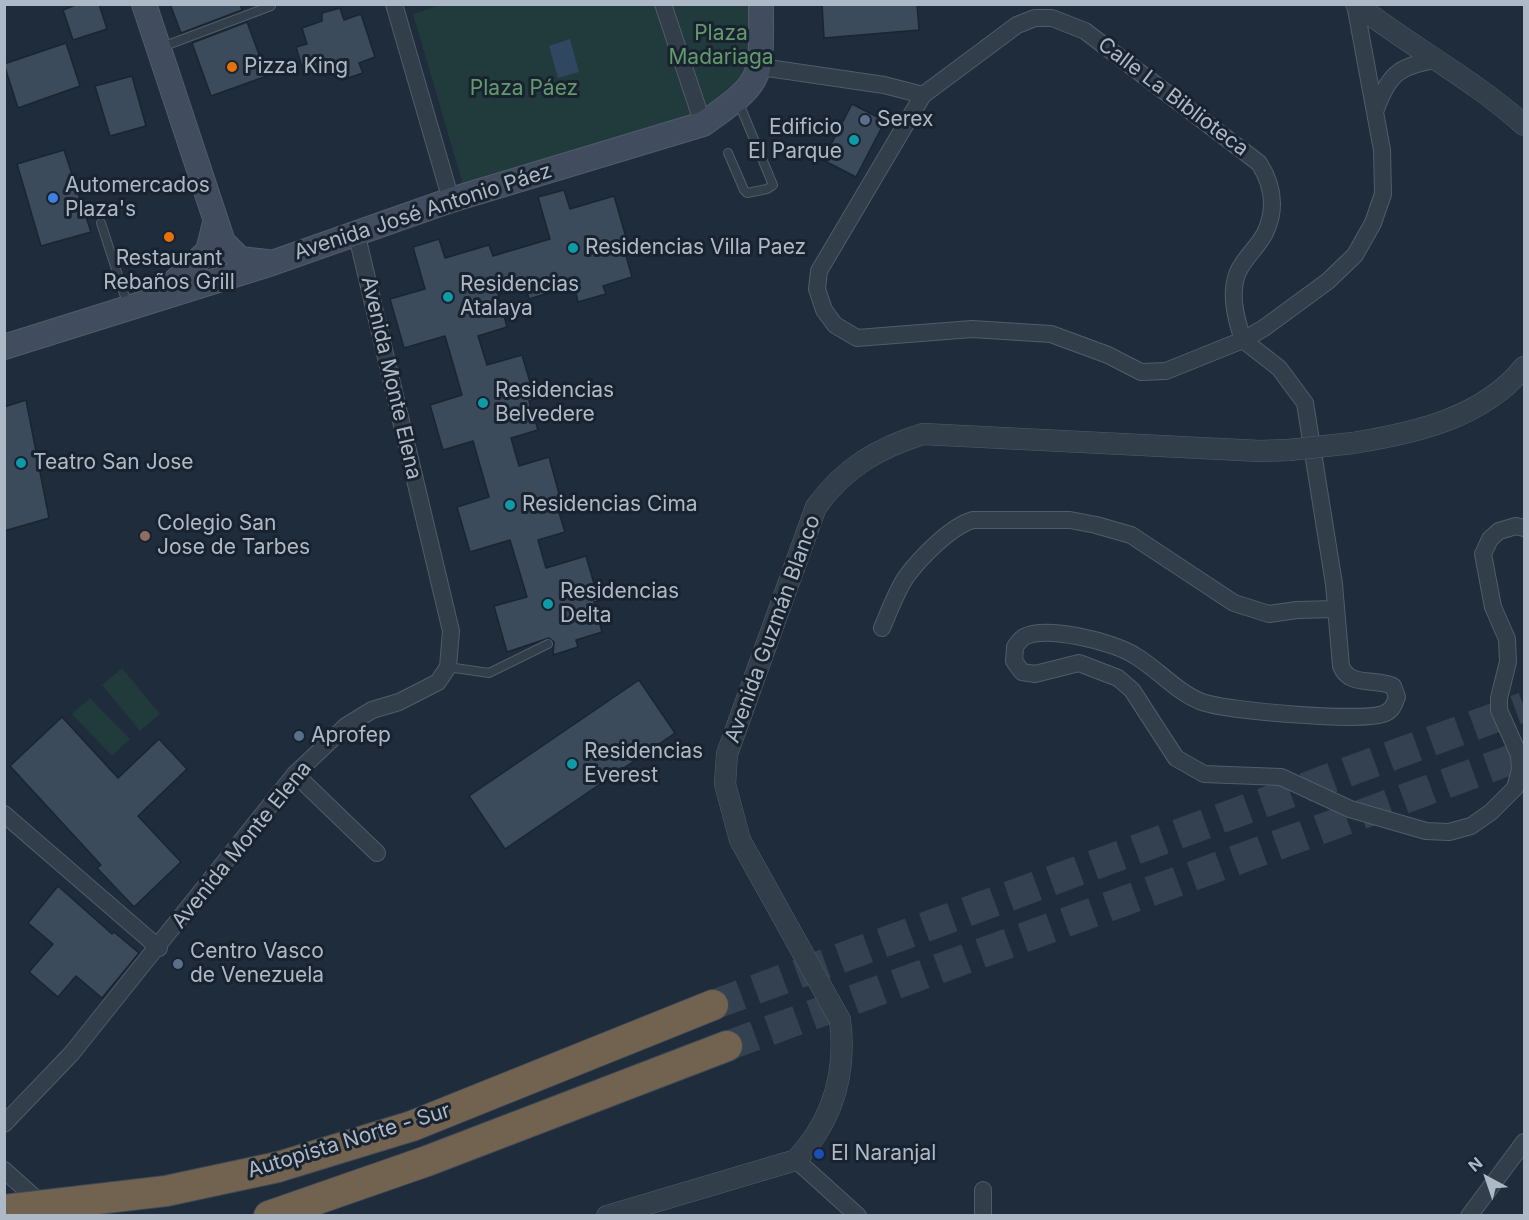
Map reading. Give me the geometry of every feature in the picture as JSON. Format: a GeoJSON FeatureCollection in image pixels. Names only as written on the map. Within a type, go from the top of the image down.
{"type":"FeatureCollection","features":[{"type":"Feature","properties":{"kind":"highway","name":"Autopista Norte - Sur"},"geometry":{"type":"LineString","coordinates":[[4,1210],[166,1191],[278,1167],[412,1126],[713,1005]]}},
{"type":"Feature","properties":{"kind":"highway","name":"Autopista Norte - Sur"},"geometry":{"type":"LineString","coordinates":[[276,1213],[427,1161],[727,1046]]}},
{"type":"Feature","properties":{"kind":"main road"},"geometry":{"type":"LineString","coordinates":[[144,4],[223,242],[240,259],[272,263]]}},
{"type":"Feature","properties":{"kind":"main road"},"geometry":{"type":"LineString","coordinates":[[761,4],[761,67]]}},
{"type":"Feature","properties":{"kind":"main road","name":"Avenida José Antonio Páez"},"geometry":{"type":"LineString","coordinates":[[4,347],[272,263],[451,200],[704,124],[738,100],[752,86],[761,67]]}},
{"type":"Feature","properties":{"kind":"main road"},"geometry":{"type":"LineString","coordinates":[[140,306],[208,251],[215,223]]}},
{"type":"Feature","properties":{"kind":"street"},"geometry":{"type":"LineString","coordinates":[[394,4],[451,200]]}},
{"type":"Feature","properties":{"kind":"street"},"geometry":{"type":"LineString","coordinates":[[663,4],[704,124]]}},
{"type":"Feature","properties":{"kind":"street"},"geometry":{"type":"LineString","coordinates":[[761,67],[884,85],[923,95],[819,271],[817,288],[824,310],[836,325],[856,338],[972,329],[1051,334],[1108,355],[1141,372],[1166,371],[1243,340],[1264,328],[1328,281],[1355,255],[1369,231],[1383,194],[1382,150],[1355,4]]}},
{"type":"Feature","properties":{"kind":"street"},"geometry":{"type":"LineString","coordinates":[[1355,4],[1393,33],[1503,105],[1524,125]]}},
{"type":"Feature","properties":{"kind":"street","name":"Calle La Biblioteca"},"geometry":{"type":"LineString","coordinates":[[923,95],[1017,25],[1035,18],[1052,18],[1086,31],[1250,156],[1259,163],[1270,180],[1273,202],[1265,232],[1238,272],[1234,296],[1237,321],[1243,340]]}},
{"type":"Feature","properties":{"kind":"street"},"geometry":{"type":"LineString","coordinates":[[1376,109],[1397,71],[1414,64],[1435,60]]}},
{"type":"Feature","properties":{"kind":"street","name":"Avenida Monte Elena"},"geometry":{"type":"LineString","coordinates":[[4,1124],[72,1053],[159,948],[295,774],[345,726],[372,710],[399,702],[438,682],[448,667],[451,631],[356,232]]}},
{"type":"Feature","properties":{"kind":"street"},"geometry":{"type":"LineString","coordinates":[[1243,340],[1279,368],[1305,403],[1334,584],[1341,666],[1345,676],[1352,680],[1381,681],[1393,686],[1397,697],[1392,708],[1382,714],[1339,717],[1221,707],[1184,693],[1132,654],[1063,634],[1039,633],[1023,638],[1015,647],[1014,661],[1022,672],[1035,674],[1079,663],[1094,666],[1118,678],[1132,690],[1176,758],[1204,774],[1281,777],[1350,809],[1426,831],[1449,832],[1471,826],[1491,812],[1515,788],[1520,770],[1519,755],[1499,710],[1499,698],[1509,662],[1508,639],[1493,607],[1483,554],[1490,539],[1499,531],[1516,526],[1524,528]]}},
{"type":"Feature","properties":{"kind":"street","name":"Avenida Guzmán Blanco"},"geometry":{"type":"LineString","coordinates":[[796,1160],[813,1142],[826,1119],[837,1086],[844,1048],[840,1020],[740,840],[731,814],[725,784],[727,754],[816,507],[830,487],[852,467],[874,452],[923,434],[1260,451],[1353,443],[1432,427],[1468,410],[1501,390],[1524,367]]}},
{"type":"Feature","properties":{"kind":"street"},"geometry":{"type":"LineString","coordinates":[[882,628],[906,578],[947,534],[961,523],[973,520],[1070,520],[1096,525],[1131,535],[1234,603],[1269,614],[1298,610],[1336,609]]}},
{"type":"Feature","properties":{"kind":"street"},"geometry":{"type":"LineString","coordinates":[[295,774],[377,853]]}},
{"type":"Feature","properties":{"kind":"street"},"geometry":{"type":"LineString","coordinates":[[4,814],[159,948]]}},
{"type":"Feature","properties":{"kind":"street"},"geometry":{"type":"LineString","coordinates":[[1469,1215],[1524,1142]]}},
{"type":"Feature","properties":{"kind":"street"},"geometry":{"type":"LineString","coordinates":[[607,1215],[796,1160],[858,1215]]}},
{"type":"Feature","properties":{"kind":"street"},"geometry":{"type":"LineString","coordinates":[[4,1170],[54,1215]]}},
{"type":"Feature","properties":{"kind":"street"},"geometry":{"type":"LineString","coordinates":[[983,1190],[983,1215]]}},
{"type":"Feature","properties":{"kind":"lane"},"geometry":{"type":"LineString","coordinates":[[158,49],[271,6]]}},
{"type":"Feature","properties":{"kind":"lane"},"geometry":{"type":"LineString","coordinates":[[728,153],[744,190],[752,194],[771,187],[773,184],[738,100]]}},
{"type":"Feature","properties":{"kind":"lane"},"geometry":{"type":"LineString","coordinates":[[101,223],[140,306]]}},
{"type":"Feature","properties":{"kind":"lane"},"geometry":{"type":"LineString","coordinates":[[448,667],[489,673],[548,644]]}},
{"type":"Feature","properties":{"kind":"green space","name":"Plaza Páez"},"geometry":{"type":"Polygon","coordinates":[[[443,4],[761,5],[761,67],[738,100],[466,195],[413,14],[443,4]]]}},
{"type":"Feature","properties":{"kind":"green space"},"geometry":{"type":"Polygon","coordinates":[[[122,668],[160,714],[140,731],[102,685],[122,668]]]}},
{"type":"Feature","properties":{"kind":"green space"},"geometry":{"type":"Polygon","coordinates":[[[90,698],[130,739],[112,756],[72,714],[90,698]]]}},
{"type":"Feature","properties":{"kind":"water"},"geometry":{"type":"Polygon","coordinates":[[[570,39],[579,72],[558,78],[549,46],[570,39]]]}},
{"type":"Feature","properties":{"kind":"building"},"geometry":{"type":"Polygon","coordinates":[[[78,4],[99,4],[107,29],[73,40],[63,10],[78,4]]]}},
{"type":"Feature","properties":{"kind":"building"},"geometry":{"type":"Polygon","coordinates":[[[170,4],[240,4],[242,10],[181,33],[170,4]]]}},
{"type":"Feature","properties":{"kind":"building"},"geometry":{"type":"Polygon","coordinates":[[[822,4],[917,4],[919,30],[824,38],[822,4]]]}},
{"type":"Feature","properties":{"kind":"building"},"geometry":{"type":"Polygon","coordinates":[[[340,8],[344,20],[361,14],[375,57],[359,63],[363,73],[345,79],[341,65],[316,73],[313,63],[302,67],[296,47],[307,44],[302,28],[322,21],[322,13],[340,8]]]}},
{"type":"Feature","properties":{"kind":"building","name":"Pizza King"},"geometry":{"type":"Polygon","coordinates":[[[247,22],[267,76],[211,96],[192,43],[247,22]]]}},
{"type":"Feature","properties":{"kind":"building"},"geometry":{"type":"Polygon","coordinates":[[[66,43],[80,86],[18,108],[4,64],[66,43]]]}},
{"type":"Feature","properties":{"kind":"building"},"geometry":{"type":"Polygon","coordinates":[[[132,76],[146,126],[110,136],[95,86],[132,76]]]}},
{"type":"Feature","properties":{"kind":"building","name":"Edificio El Parque"},"geometry":{"type":"Polygon","coordinates":[[[852,104],[885,121],[856,177],[823,160],[852,104]]]}},
{"type":"Feature","properties":{"kind":"building","name":"Automercados Plaza's"},"geometry":{"type":"Polygon","coordinates":[[[64,150],[91,232],[41,246],[17,164],[64,150]]]}},
{"type":"Feature","properties":{"kind":"building"},"geometry":{"type":"Polygon","coordinates":[[[564,190],[570,209],[614,196],[628,244],[623,245],[632,277],[603,286],[606,294],[578,302],[574,285],[529,299],[526,288],[498,295],[507,327],[478,336],[487,365],[522,355],[535,399],[529,401],[538,430],[511,438],[519,466],[549,457],[561,501],[556,503],[565,532],[538,540],[546,568],[586,556],[599,601],[594,602],[602,632],[576,640],[578,647],[553,655],[554,642],[549,638],[507,652],[494,606],[527,597],[510,540],[470,552],[457,507],[489,497],[473,441],[443,450],[430,405],[462,395],[445,336],[404,348],[390,299],[425,289],[413,247],[439,239],[445,258],[489,245],[493,256],[550,239],[538,197],[564,190]]]}},
{"type":"Feature","properties":{"kind":"building","name":"Teatro San Jose"},"geometry":{"type":"Polygon","coordinates":[[[26,400],[49,518],[4,531],[4,407],[26,400]]]}},
{"type":"Feature","properties":{"kind":"building","name":"Residencias Everest"},"geometry":{"type":"Polygon","coordinates":[[[639,680],[675,733],[505,849],[469,796],[639,680]]]}},
{"type":"Feature","properties":{"kind":"building"},"geometry":{"type":"Polygon","coordinates":[[[62,717],[118,778],[159,739],[187,769],[138,816],[181,862],[134,907],[97,868],[101,865],[10,766],[62,717]]]}},
{"type":"Feature","properties":{"kind":"building"},"geometry":{"type":"Polygon","coordinates":[[[58,886],[112,934],[114,932],[139,953],[102,998],[76,976],[58,997],[29,972],[53,944],[28,923],[58,886]]]}},
{"type":"Feature","properties":{"kind":"tunnel"},"geometry":{"type":"LineString","coordinates":[[713,1005],[1524,707]]}},
{"type":"Feature","properties":{"kind":"tunnel"},"geometry":{"type":"LineString","coordinates":[[727,1046],[1524,755]]}},
{"type":"Feature","properties":{"kind":"place","name":"Pizza King"},"geometry":{"type":"Point","coordinates":[232,67]}},
{"type":"Feature","properties":{"kind":"place","name":"Serex"},"geometry":{"type":"Point","coordinates":[865,120]}},
{"type":"Feature","properties":{"kind":"place","name":"Edificio El Parque"},"geometry":{"type":"Point","coordinates":[854,140]}},
{"type":"Feature","properties":{"kind":"place","name":"Automercados Plaza's"},"geometry":{"type":"Point","coordinates":[53,198]}},
{"type":"Feature","properties":{"kind":"place","name":"Restaurant Rebaños Grill"},"geometry":{"type":"Point","coordinates":[169,237]}},
{"type":"Feature","properties":{"kind":"place","name":"Residencias Villa Paez"},"geometry":{"type":"Point","coordinates":[573,248]}},
{"type":"Feature","properties":{"kind":"place","name":"Residencias Atalaya"},"geometry":{"type":"Point","coordinates":[448,297]}},
{"type":"Feature","properties":{"kind":"place","name":"Residencias Belvedere"},"geometry":{"type":"Point","coordinates":[483,403]}},
{"type":"Feature","properties":{"kind":"place","name":"Teatro San Jose"},"geometry":{"type":"Point","coordinates":[21,463]}},
{"type":"Feature","properties":{"kind":"place","name":"Residencias Cima"},"geometry":{"type":"Point","coordinates":[510,505]}},
{"type":"Feature","properties":{"kind":"place","name":"Colegio San Jose de Tarbes"},"geometry":{"type":"Point","coordinates":[145,536]}},
{"type":"Feature","properties":{"kind":"place","name":"Residencias Delta"},"geometry":{"type":"Point","coordinates":[548,604]}},
{"type":"Feature","properties":{"kind":"place","name":"Aprofep"},"geometry":{"type":"Point","coordinates":[299,736]}},
{"type":"Feature","properties":{"kind":"place","name":"Residencias Everest"},"geometry":{"type":"Point","coordinates":[572,764]}},
{"type":"Feature","properties":{"kind":"place","name":"Centro Vasco de Venezuela"},"geometry":{"type":"Point","coordinates":[178,964]}},
{"type":"Feature","properties":{"kind":"place","name":"El Naranjal"},"geometry":{"type":"Point","coordinates":[819,1154]}},
{"type":"Feature","properties":{"kind":"park label","name":"Plaza Madariaga"},"geometry":{"type":"Point","coordinates":[721,46]}}]}
